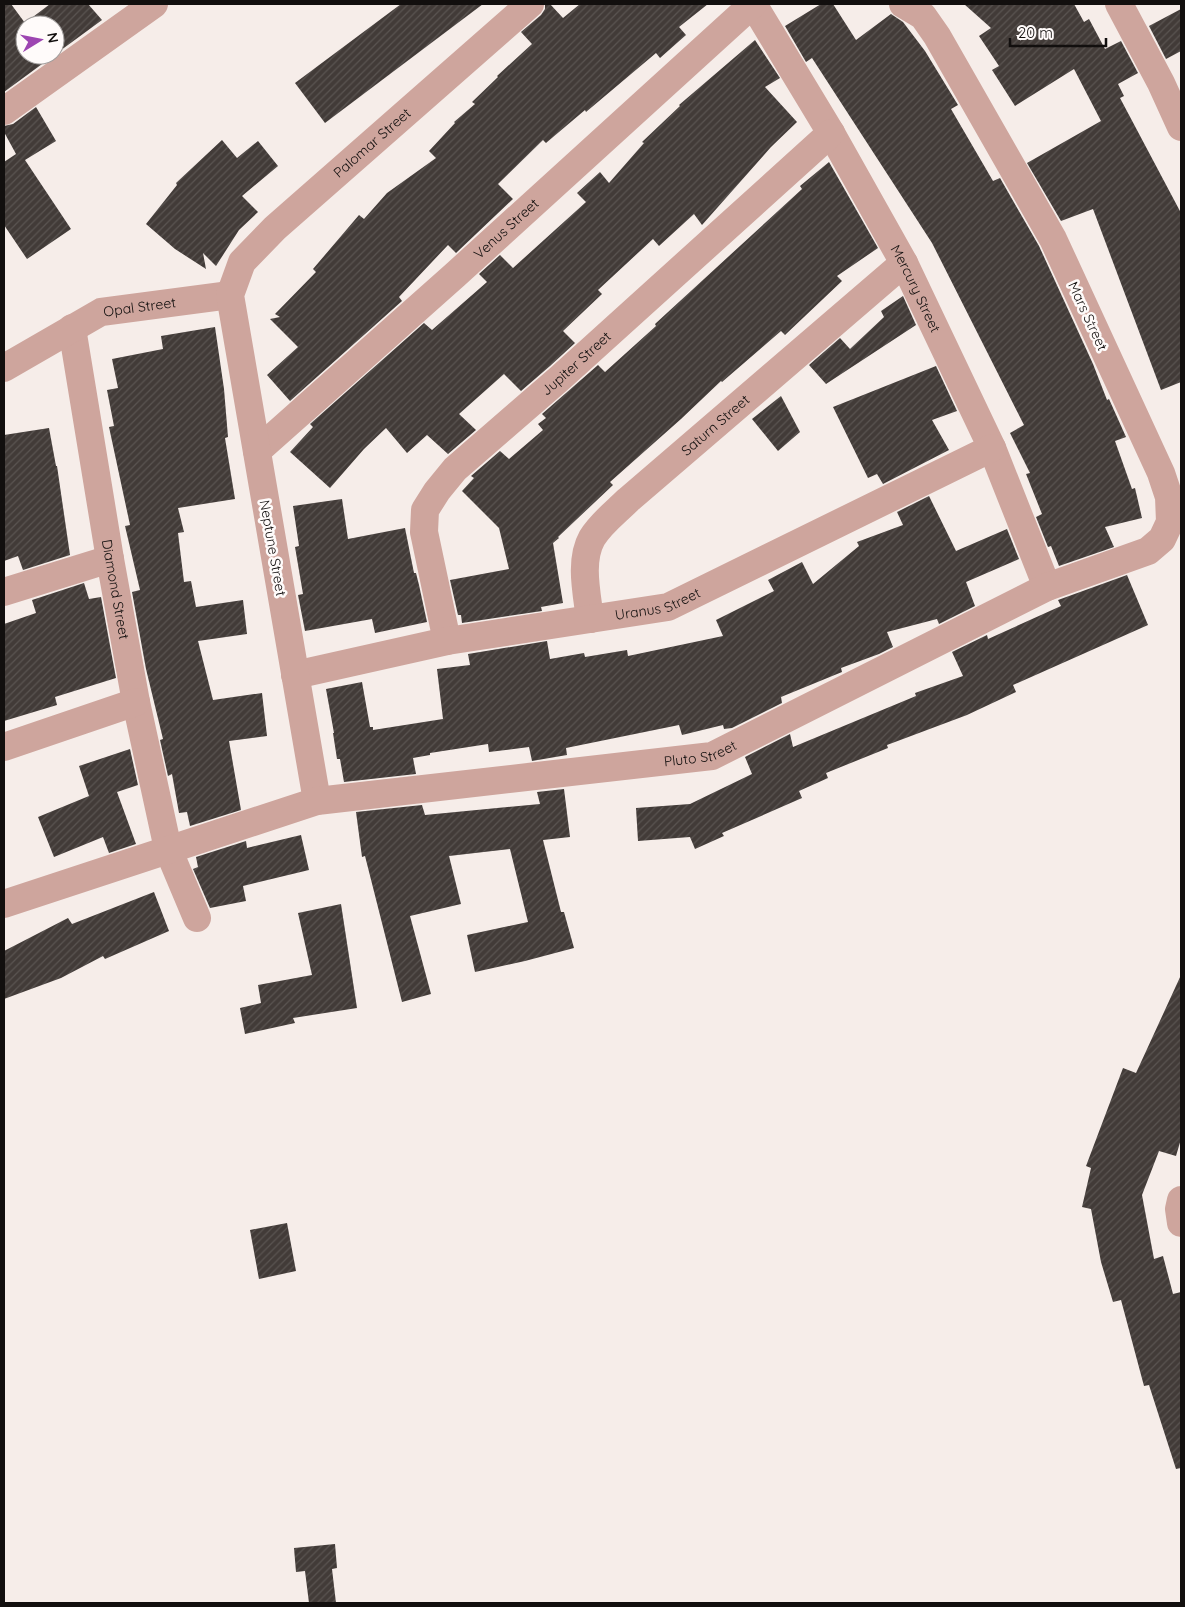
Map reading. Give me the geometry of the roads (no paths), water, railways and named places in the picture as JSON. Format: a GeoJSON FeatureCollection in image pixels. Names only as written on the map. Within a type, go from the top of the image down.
{"type":"FeatureCollection","features":[{"type":"Feature","properties":{"kind":"street"},"geometry":{"type":"LineString","coordinates":[[4,111],[154,4]]}},
{"type":"Feature","properties":{"kind":"street","name":"Palomar Street"},"geometry":{"type":"LineString","coordinates":[[230,295],[242,262],[275,228],[530,4]]}},
{"type":"Feature","properties":{"kind":"street","name":"Mercury Street"},"geometry":{"type":"LineString","coordinates":[[753,4],[831,133],[904,263],[992,448],[1047,587]]}},
{"type":"Feature","properties":{"kind":"street","name":"Venus Street"},"geometry":{"type":"LineString","coordinates":[[257,451],[455,275],[753,4]]}},
{"type":"Feature","properties":{"kind":"street","name":"Mars Street"},"geometry":{"type":"LineString","coordinates":[[903,4],[923,16],[937,36],[1053,239],[1161,473],[1168,497],[1170,522],[1162,539],[1148,551],[1047,587]]}},
{"type":"Feature","properties":{"kind":"street"},"geometry":{"type":"LineString","coordinates":[[1119,4],[1171,78],[1181,127]]}},
{"type":"Feature","properties":{"kind":"street","name":"Jupiter Street"},"geometry":{"type":"LineString","coordinates":[[447,641],[424,532],[425,510],[437,491],[455,469],[560,378],[831,133]]}},
{"type":"Feature","properties":{"kind":"street","name":"Saturn Street"},"geometry":{"type":"LineString","coordinates":[[590,619],[586,556],[592,538],[628,500],[904,263]]}},
{"type":"Feature","properties":{"kind":"street","name":"Opal Street"},"geometry":{"type":"LineString","coordinates":[[4,368],[101,312],[230,295]]}},
{"type":"Feature","properties":{"kind":"street","name":"Neptune Street"},"geometry":{"type":"LineString","coordinates":[[230,295],[317,801]]}},
{"type":"Feature","properties":{"kind":"street","name":"Diamond Street"},"geometry":{"type":"LineString","coordinates":[[72,328],[110,559],[136,702],[168,849],[197,918]]}},
{"type":"Feature","properties":{"kind":"street","name":"Uranus Street"},"geometry":{"type":"LineString","coordinates":[[295,675],[447,641],[668,607],[992,448]]}},
{"type":"Feature","properties":{"kind":"street"},"geometry":{"type":"LineString","coordinates":[[4,592],[110,559]]}},
{"type":"Feature","properties":{"kind":"street","name":"Pluto Street"},"geometry":{"type":"LineString","coordinates":[[4,904],[317,801],[712,756],[1047,587]]}},
{"type":"Feature","properties":{"kind":"street"},"geometry":{"type":"LineString","coordinates":[[4,747],[136,702]]}},
{"type":"Feature","properties":{"kind":"street"},"geometry":{"type":"LineString","coordinates":[[1181,1200],[1179,1209],[1181,1224]]}}]}
